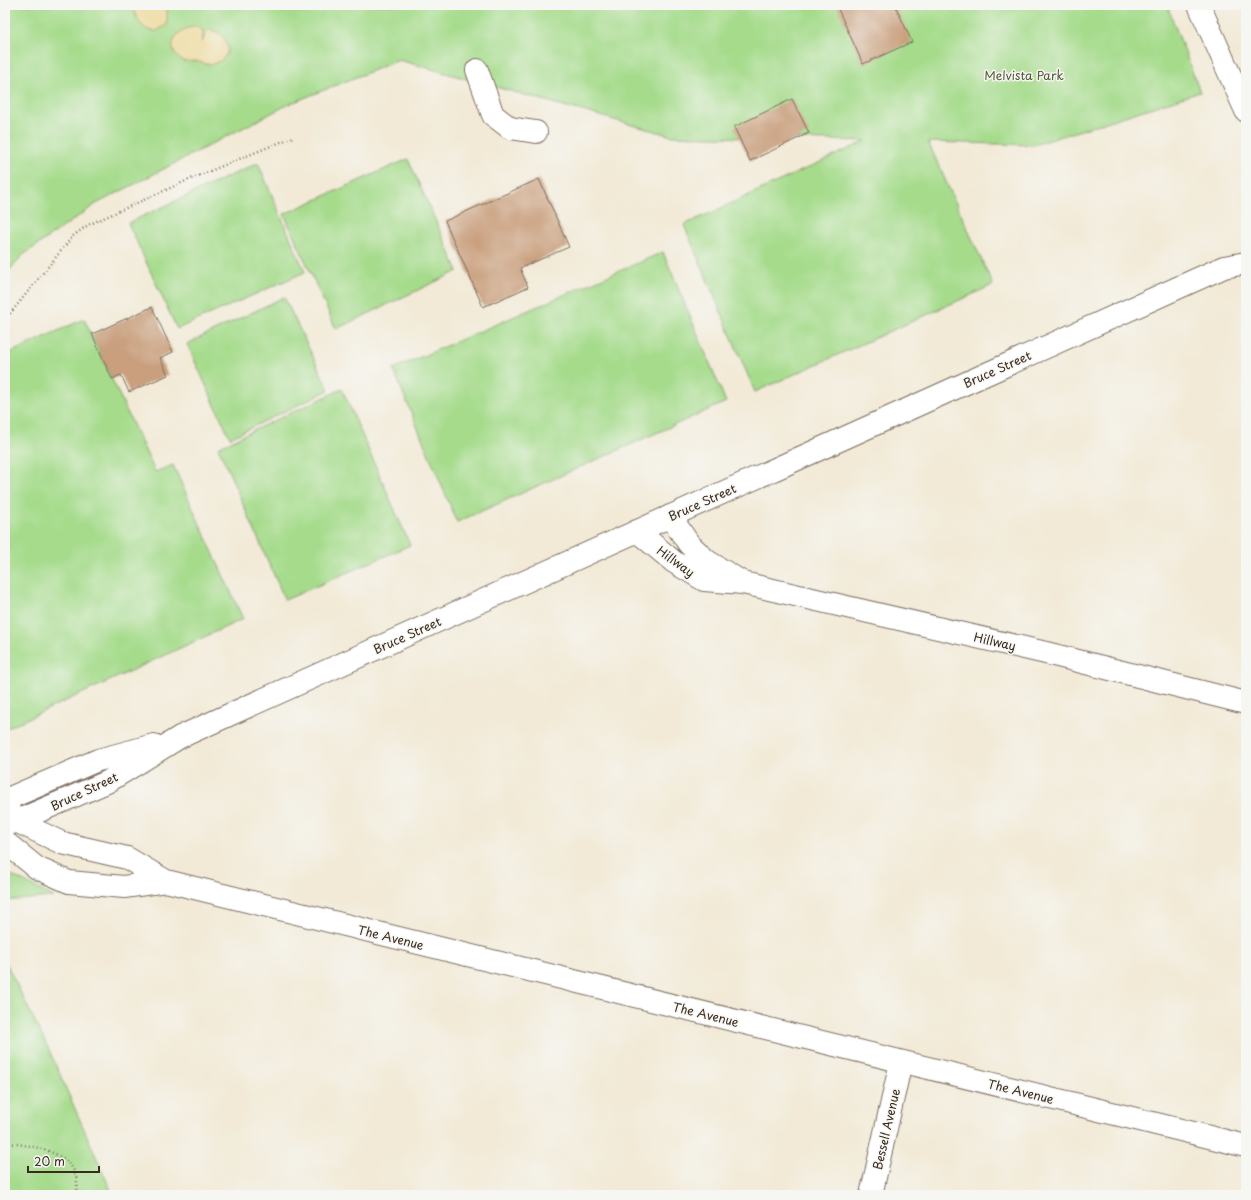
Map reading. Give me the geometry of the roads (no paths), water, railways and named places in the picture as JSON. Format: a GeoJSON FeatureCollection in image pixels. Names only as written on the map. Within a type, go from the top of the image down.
{"type":"FeatureCollection","features":[{"type":"Feature","properties":{"kind":"street"},"geometry":{"type":"LineString","coordinates":[[1199,5],[1246,111]]}},
{"type":"Feature","properties":{"kind":"street"},"geometry":{"type":"LineString","coordinates":[[477,70],[493,115],[510,128],[536,132]]}},
{"type":"Feature","properties":{"kind":"street","name":"Bruce Street"},"geometry":{"type":"LineString","coordinates":[[9,817],[106,782],[180,737],[1224,267],[1246,251]]}},
{"type":"Feature","properties":{"kind":"street","name":"Bruce Street"},"geometry":{"type":"LineString","coordinates":[[1224,267],[1246,263]]}},
{"type":"Feature","properties":{"kind":"street","name":"Hillway"},"geometry":{"type":"LineString","coordinates":[[670,516],[689,544],[706,561],[743,583]]}},
{"type":"Feature","properties":{"kind":"street","name":"Hillway"},"geometry":{"type":"LineString","coordinates":[[637,531],[674,562],[704,580],[743,583],[1046,653],[1246,703]]}},
{"type":"Feature","properties":{"kind":"street","name":"Bruce Street"},"geometry":{"type":"LineString","coordinates":[[5,800],[98,760],[180,737]]}},
{"type":"Feature","properties":{"kind":"street","name":"The Avenue"},"geometry":{"type":"LineString","coordinates":[[9,817],[62,842],[127,858],[166,881],[1246,1146]]}},
{"type":"Feature","properties":{"kind":"street","name":"The Avenue"},"geometry":{"type":"LineString","coordinates":[[5,842],[37,868],[69,882],[124,887],[166,881]]}},
{"type":"Feature","properties":{"kind":"street","name":"Bessell Avenue"},"geometry":{"type":"LineString","coordinates":[[871,1195],[901,1062]]}},
{"type":"Feature","properties":{"kind":"park label","name":"Melvista Park"},"geometry":{"type":"Point","coordinates":[1024,75]}}]}
